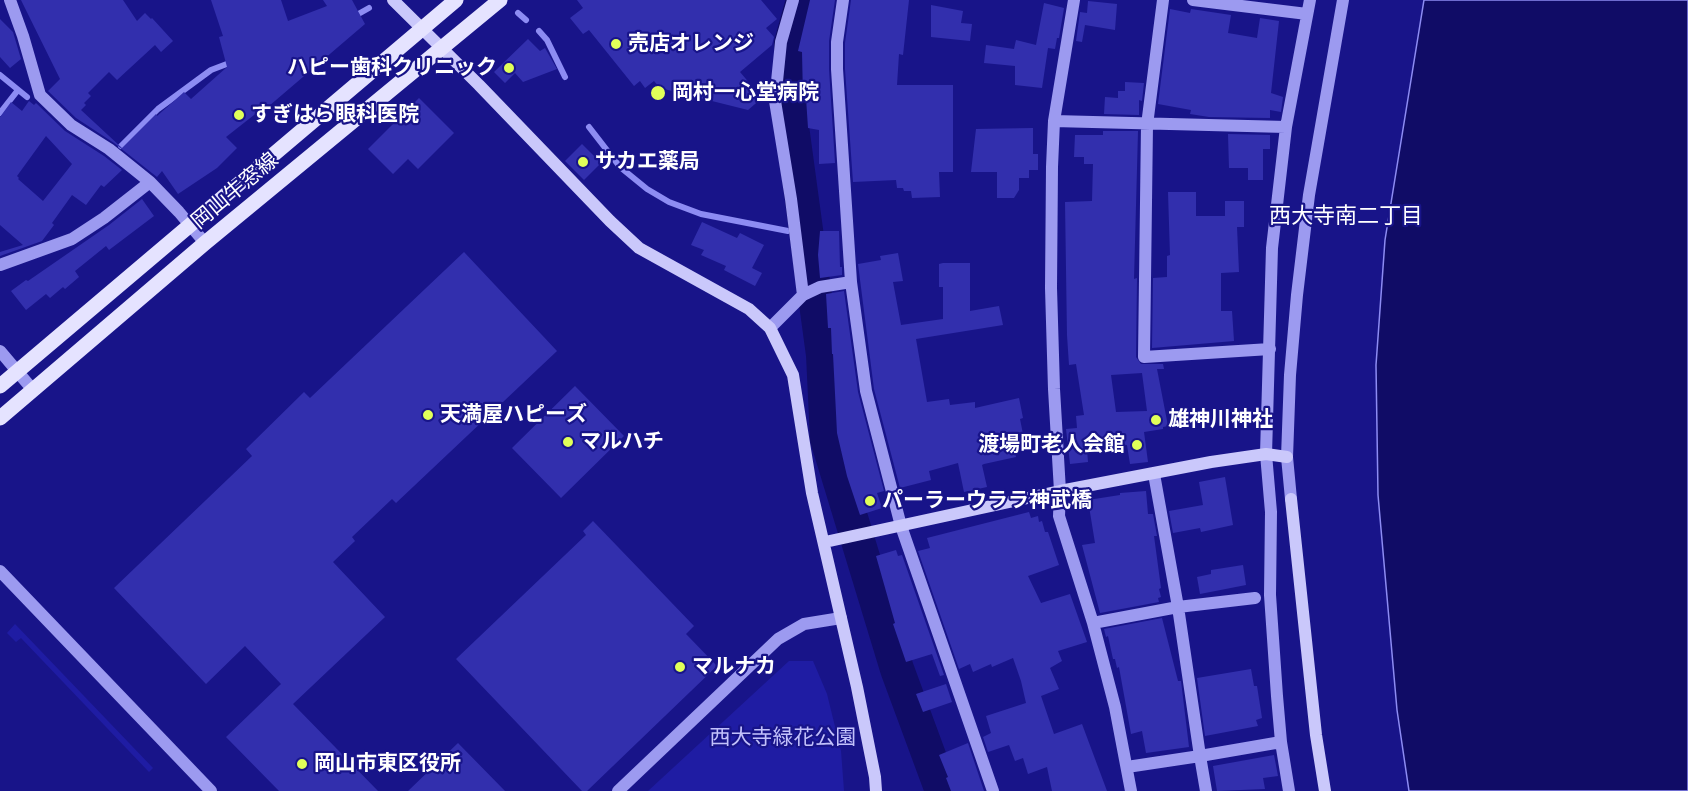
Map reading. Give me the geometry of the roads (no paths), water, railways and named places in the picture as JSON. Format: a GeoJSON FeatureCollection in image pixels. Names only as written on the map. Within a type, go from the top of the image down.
{"type":"FeatureCollection","features":[{"type":"Feature","properties":{"kind":"main road","name":"岡山牛窓線"},"geometry":{"type":"LineString","coordinates":[[0,386],[456,0]]}},
{"type":"Feature","properties":{"kind":"main road","name":"岡山牛窓線"},"geometry":{"type":"LineString","coordinates":[[0,418],[206,243],[500,0]]}},
{"type":"Feature","properties":{"kind":"street"},"geometry":{"type":"LineString","coordinates":[[10,0],[40,95],[71,125],[109,149],[150,182],[206,243]]}},
{"type":"Feature","properties":{"kind":"street"},"geometry":{"type":"LineString","coordinates":[[393,0],[639,248],[749,309],[770,328],[793,375],[812,493],[825,542],[873,766],[876,791]]}},
{"type":"Feature","properties":{"kind":"street"},"geometry":{"type":"LineString","coordinates":[[793,0],[781,42],[775,101],[806,294]]}},
{"type":"Feature","properties":{"kind":"street"},"geometry":{"type":"LineString","coordinates":[[843,0],[837,42],[837,69],[851,282],[866,391],[900,526],[993,791]]}},
{"type":"Feature","properties":{"kind":"street"},"geometry":{"type":"LineString","coordinates":[[1074,0],[1054,122],[1052,167],[1051,288],[1060,491],[1059,516],[1093,623],[1114,707],[1131,791]]}},
{"type":"Feature","properties":{"kind":"street"},"geometry":{"type":"LineString","coordinates":[[1163,0],[1147,125],[1144,357],[1269,349]]}},
{"type":"Feature","properties":{"kind":"street"},"geometry":{"type":"LineString","coordinates":[[1193,0],[1307,14]]}},
{"type":"Feature","properties":{"kind":"street"},"geometry":{"type":"LineString","coordinates":[[1289,791],[1281,742],[1270,595],[1271,512],[1266,454],[1272,248],[1286,127],[1310,0]]}},
{"type":"Feature","properties":{"kind":"street"},"geometry":{"type":"LineString","coordinates":[[1325,791],[1316,735],[1287,457],[1290,375],[1299,273],[1309,195],[1343,0]]}},
{"type":"Feature","properties":{"kind":"street"},"geometry":{"type":"LineString","coordinates":[[1054,122],[1286,127]]}},
{"type":"Feature","properties":{"kind":"street"},"geometry":{"type":"LineString","coordinates":[[0,265],[72,239],[104,218],[150,182]]}},
{"type":"Feature","properties":{"kind":"street"},"geometry":{"type":"LineString","coordinates":[[770,328],[806,294],[820,287],[851,282]]}},
{"type":"Feature","properties":{"kind":"street"},"geometry":{"type":"LineString","coordinates":[[0,351],[33,390]]}},
{"type":"Feature","properties":{"kind":"street"},"geometry":{"type":"LineString","coordinates":[[825,542],[1060,491],[1211,462],[1266,454],[1287,457]]}},
{"type":"Feature","properties":{"kind":"street"},"geometry":{"type":"LineString","coordinates":[[1154,474],[1178,607],[1206,791]]}},
{"type":"Feature","properties":{"kind":"street"},"geometry":{"type":"LineString","coordinates":[[0,571],[211,791]]}},
{"type":"Feature","properties":{"kind":"street"},"geometry":{"type":"LineString","coordinates":[[1093,623],[1178,607],[1255,598]]}},
{"type":"Feature","properties":{"kind":"street"},"geometry":{"type":"LineString","coordinates":[[618,791],[778,639],[804,624],[841,618]]}},
{"type":"Feature","properties":{"kind":"street"},"geometry":{"type":"LineString","coordinates":[[1127,767],[1281,742]]}},
{"type":"Feature","properties":{"kind":"waterway"},"geometry":{"type":"LineString","coordinates":[[803,0],[791,43],[791,119],[823,355],[827,439],[897,669],[942,791]]}},
{"type":"Feature","properties":{"kind":"waterway"},"geometry":{"type":"LineString","coordinates":[[353,17],[369,8]]}},
{"type":"Feature","properties":{"kind":"waterway"},"geometry":{"type":"LineString","coordinates":[[518,13],[526,20]]}},
{"type":"Feature","properties":{"kind":"waterway"},"geometry":{"type":"LineString","coordinates":[[539,31],[547,40],[565,77]]}},
{"type":"Feature","properties":{"kind":"waterway"},"geometry":{"type":"LineString","coordinates":[[121,146],[158,109],[211,70],[232,62]]}},
{"type":"Feature","properties":{"kind":"waterway"},"geometry":{"type":"LineString","coordinates":[[0,75],[27,97]]}},
{"type":"Feature","properties":{"kind":"waterway"},"geometry":{"type":"LineString","coordinates":[[0,113],[18,90]]}},
{"type":"Feature","properties":{"kind":"waterway"},"geometry":{"type":"LineString","coordinates":[[589,127],[620,167],[647,189],[669,202],[701,214],[788,231]]}},
{"type":"Feature","properties":{"kind":"place","name":"売店オレンジ"},"geometry":{"type":"Point","coordinates":[616,44]}},
{"type":"Feature","properties":{"kind":"place","name":"ハピー歯科クリニック"},"geometry":{"type":"Point","coordinates":[509,68]}},
{"type":"Feature","properties":{"kind":"place","name":"岡村一心堂病院"},"geometry":{"type":"Point","coordinates":[658,93]}},
{"type":"Feature","properties":{"kind":"place","name":"すぎはら眼科医院"},"geometry":{"type":"Point","coordinates":[239,115]}},
{"type":"Feature","properties":{"kind":"place","name":"サカエ薬局"},"geometry":{"type":"Point","coordinates":[583,162]}},
{"type":"Feature","properties":{"kind":"place","name":"天満屋ハピーズ"},"geometry":{"type":"Point","coordinates":[428,415]}},
{"type":"Feature","properties":{"kind":"place","name":"雄神川神社"},"geometry":{"type":"Point","coordinates":[1156,420]}},
{"type":"Feature","properties":{"kind":"place","name":"マルハチ"},"geometry":{"type":"Point","coordinates":[568,442]}},
{"type":"Feature","properties":{"kind":"place","name":"渡場町老人会館"},"geometry":{"type":"Point","coordinates":[1137,445]}},
{"type":"Feature","properties":{"kind":"place","name":"パーラーウララ神武橋"},"geometry":{"type":"Point","coordinates":[870,501]}},
{"type":"Feature","properties":{"kind":"place","name":"マルナカ"},"geometry":{"type":"Point","coordinates":[680,667]}},
{"type":"Feature","properties":{"kind":"place","name":"岡山市東区役所"},"geometry":{"type":"Point","coordinates":[302,764]}},
{"type":"Feature","properties":{"kind":"district","name":"西大寺南二丁目"},"geometry":{"type":"Point","coordinates":[1346,216]}},
{"type":"Feature","properties":{"kind":"park label","name":"西大寺緑花公園"},"geometry":{"type":"Point","coordinates":[783,738]}}]}
